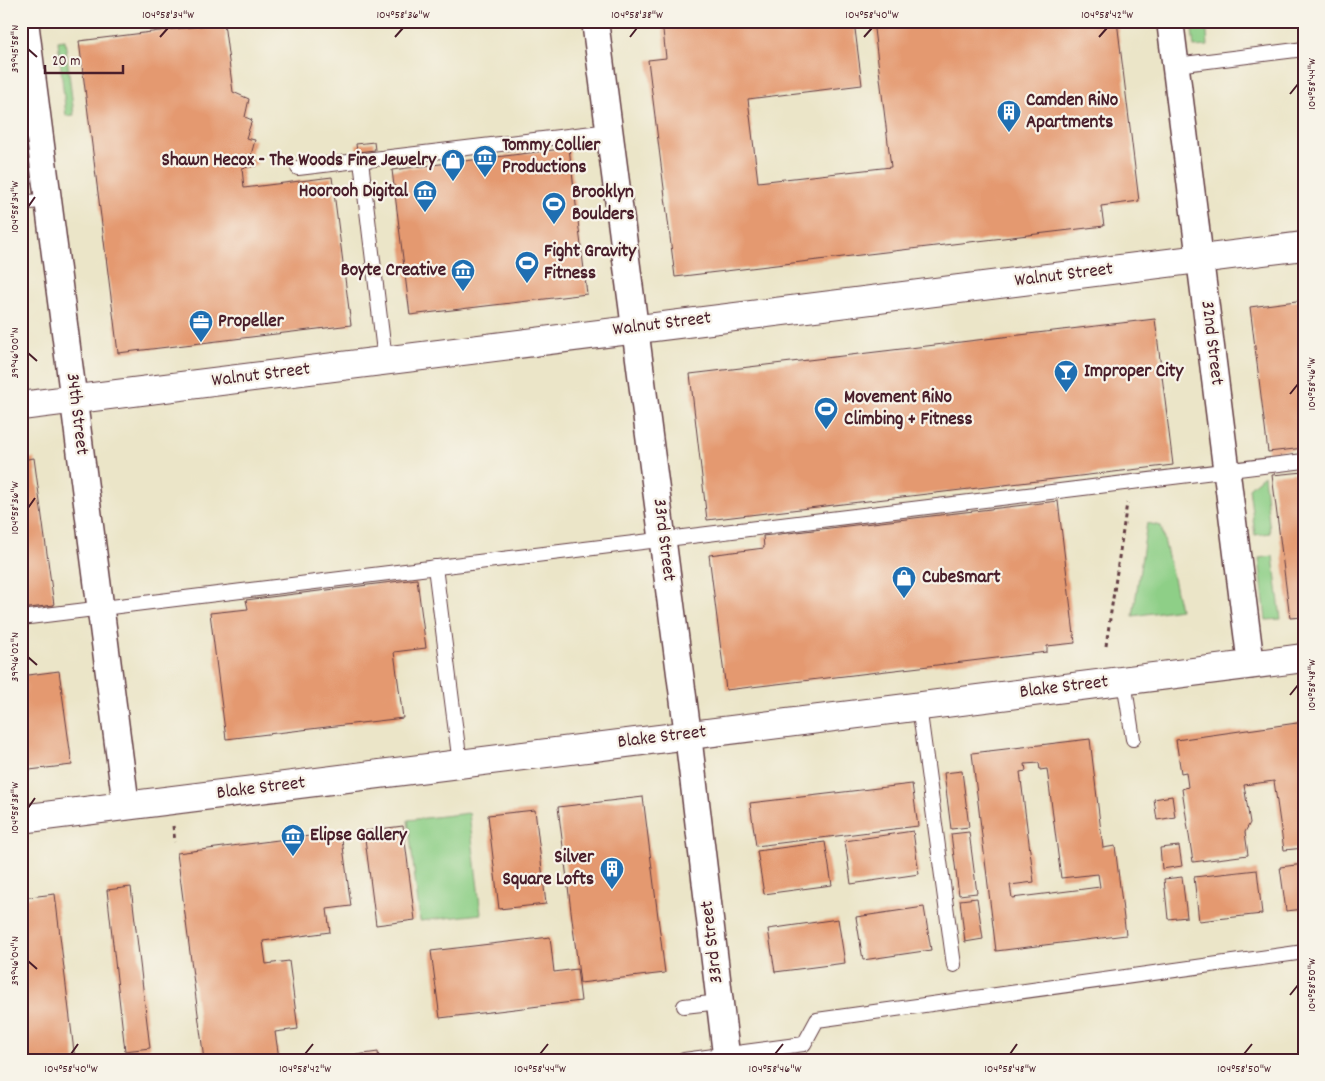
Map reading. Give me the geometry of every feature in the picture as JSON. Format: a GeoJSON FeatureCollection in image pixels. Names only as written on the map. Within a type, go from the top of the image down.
{"type":"FeatureCollection","features":[{"type":"Feature","properties":{"kind":"street","name":"34th Street"},"geometry":{"type":"LineString","coordinates":[[25,21],[126,806]]}},
{"type":"Feature","properties":{"kind":"street","name":"33rd Street"},"geometry":{"type":"LineString","coordinates":[[595,21],[688,735],[727,1057]]}},
{"type":"Feature","properties":{"kind":"street","name":"32nd Street"},"geometry":{"type":"LineString","coordinates":[[1170,21],[1251,665]]}},
{"type":"Feature","properties":{"kind":"street","name":"Walnut Street"},"geometry":{"type":"LineString","coordinates":[[21,406],[1304,246]]}},
{"type":"Feature","properties":{"kind":"street","name":"Blake Street"},"geometry":{"type":"LineString","coordinates":[[21,819],[1304,658]]}},
{"type":"Feature","properties":{"kind":"lane"},"geometry":{"type":"LineString","coordinates":[[1176,65],[1304,49]]}},
{"type":"Feature","properties":{"kind":"lane"},"geometry":{"type":"LineString","coordinates":[[298,168],[610,131]]}},
{"type":"Feature","properties":{"kind":"lane"},"geometry":{"type":"LineString","coordinates":[[360,160],[385,360]]}},
{"type":"Feature","properties":{"kind":"lane"},"geometry":{"type":"LineString","coordinates":[[21,203],[48,200]]}},
{"type":"Feature","properties":{"kind":"lane"},"geometry":{"type":"LineString","coordinates":[[21,618],[1304,461]]}},
{"type":"Feature","properties":{"kind":"lane"},"geometry":{"type":"LineString","coordinates":[[435,567],[460,764]]}},
{"type":"Feature","properties":{"kind":"lane"},"geometry":{"type":"LineString","coordinates":[[1124,681],[1133,739]]}},
{"type":"Feature","properties":{"kind":"lane"},"geometry":{"type":"LineString","coordinates":[[918,706],[954,965]]}},
{"type":"Feature","properties":{"kind":"lane"},"geometry":{"type":"LineString","coordinates":[[684,1060],[727,1057],[804,1044],[817,1020],[1304,952]]}},
{"type":"Feature","properties":{"kind":"lane"},"geometry":{"type":"LineString","coordinates":[[684,1006],[720,1002]]}},
{"type":"Feature","properties":{"kind":"path"},"geometry":{"type":"LineString","coordinates":[[1106,646],[1130,482]]}},
{"type":"Feature","properties":{"kind":"green space"},"geometry":{"type":"Polygon","coordinates":[[[1191,21],[1206,21],[1208,46],[1194,47],[1191,21]]]}},
{"type":"Feature","properties":{"kind":"green space"},"geometry":{"type":"Polygon","coordinates":[[[65,40],[74,115],[66,116],[58,41],[65,40]]]}},
{"type":"Feature","properties":{"kind":"green space"},"geometry":{"type":"Polygon","coordinates":[[[1264,475],[1270,533],[1255,535],[1249,488],[1264,475]]]}},
{"type":"Feature","properties":{"kind":"green space"},"geometry":{"type":"Polygon","coordinates":[[[1147,523],[1161,526],[1180,609],[1133,616],[1147,523]]]}},
{"type":"Feature","properties":{"kind":"green space"},"geometry":{"type":"Polygon","coordinates":[[[1273,556],[1281,619],[1266,620],[1259,558],[1273,556]]]}},
{"type":"Feature","properties":{"kind":"green space"},"geometry":{"type":"Polygon","coordinates":[[[469,813],[481,914],[420,921],[408,820],[469,813]]]}},
{"type":"Feature","properties":{"kind":"building","name":"Camden RiNo Apartments"},"geometry":{"type":"Polygon","coordinates":[[[662,21],[854,21],[862,85],[748,99],[758,182],[891,167],[873,21],[1117,21],[1139,201],[1101,206],[1104,226],[675,277],[648,60],[666,58],[662,21]]]}},
{"type":"Feature","properties":{"kind":"building"},"geometry":{"type":"Polygon","coordinates":[[[224,23],[233,92],[249,99],[245,117],[252,120],[246,138],[255,140],[250,159],[257,161],[256,166],[242,168],[244,188],[332,177],[351,325],[118,353],[79,41],[224,23]]]}},
{"type":"Feature","properties":{"kind":"building"},"geometry":{"type":"Polygon","coordinates":[[[374,142],[375,150],[357,152],[356,144],[374,142]]]}},
{"type":"Feature","properties":{"kind":"building"},"geometry":{"type":"Polygon","coordinates":[[[569,148],[587,294],[410,315],[392,170],[569,148]]]}},
{"type":"Feature","properties":{"kind":"building"},"geometry":{"type":"Polygon","coordinates":[[[1304,300],[1304,448],[1268,452],[1250,307],[1304,300]]]}},
{"type":"Feature","properties":{"kind":"building"},"geometry":{"type":"Polygon","coordinates":[[[1155,319],[1173,465],[707,520],[690,374],[1155,319]]]}},
{"type":"Feature","properties":{"kind":"building"},"geometry":{"type":"Polygon","coordinates":[[[34,458],[54,605],[21,609],[21,460],[34,458]]]}},
{"type":"Feature","properties":{"kind":"building"},"geometry":{"type":"Polygon","coordinates":[[[1304,472],[1304,617],[1290,618],[1272,475],[1304,472]]]}},
{"type":"Feature","properties":{"kind":"building"},"geometry":{"type":"Polygon","coordinates":[[[1058,501],[1075,643],[1047,646],[1047,652],[726,690],[709,555],[764,548],[763,536],[1058,501]]]}},
{"type":"Feature","properties":{"kind":"building"},"geometry":{"type":"Polygon","coordinates":[[[417,579],[426,648],[394,652],[403,718],[226,739],[210,613],[248,609],[246,600],[417,579]]]}},
{"type":"Feature","properties":{"kind":"building"},"geometry":{"type":"Polygon","coordinates":[[[59,671],[72,765],[21,771],[21,676],[59,671]]]}},
{"type":"Feature","properties":{"kind":"building"},"geometry":{"type":"Polygon","coordinates":[[[1304,722],[1304,848],[1284,850],[1274,781],[1244,785],[1250,823],[1245,832],[1248,855],[1193,862],[1182,789],[1188,787],[1186,772],[1181,773],[1176,740],[1304,722]]]}},
{"type":"Feature","properties":{"kind":"building"},"geometry":{"type":"Polygon","coordinates":[[[1090,739],[1103,848],[1115,846],[1126,935],[996,951],[972,753],[1090,739]],[[1039,763],[1025,764],[1026,771],[1020,772],[1034,882],[1010,885],[1012,898],[1100,887],[1098,874],[1061,878],[1047,769],[1040,770],[1039,763]]]}},
{"type":"Feature","properties":{"kind":"building"},"geometry":{"type":"Polygon","coordinates":[[[962,771],[969,827],[951,829],[944,773],[962,771]]]}},
{"type":"Feature","properties":{"kind":"building"},"geometry":{"type":"Polygon","coordinates":[[[912,784],[918,826],[756,846],[750,803],[912,784]]]}},
{"type":"Feature","properties":{"kind":"building"},"geometry":{"type":"Polygon","coordinates":[[[1172,796],[1175,817],[1157,820],[1154,799],[1172,796]]]}},
{"type":"Feature","properties":{"kind":"building","name":"Silver Square Lofts"},"geometry":{"type":"Polygon","coordinates":[[[643,797],[665,973],[580,983],[558,807],[643,797]]]}},
{"type":"Feature","properties":{"kind":"building"},"geometry":{"type":"Polygon","coordinates":[[[535,810],[546,904],[499,909],[488,815],[535,810]]]}},
{"type":"Feature","properties":{"kind":"building"},"geometry":{"type":"Polygon","coordinates":[[[403,826],[415,920],[376,925],[364,831],[403,826]]]}},
{"type":"Feature","properties":{"kind":"building"},"geometry":{"type":"Polygon","coordinates":[[[913,831],[919,874],[851,884],[845,841],[913,831]]]}},
{"type":"Feature","properties":{"kind":"building"},"geometry":{"type":"Polygon","coordinates":[[[341,832],[351,906],[327,909],[330,932],[263,941],[266,964],[289,961],[298,1029],[275,1032],[279,1058],[204,1060],[177,853],[341,832]]]}},
{"type":"Feature","properties":{"kind":"building"},"geometry":{"type":"Polygon","coordinates":[[[969,832],[977,893],[959,895],[951,834],[969,832]]]}},
{"type":"Feature","properties":{"kind":"building"},"geometry":{"type":"Polygon","coordinates":[[[825,842],[832,885],[764,894],[757,851],[825,842]]]}},
{"type":"Feature","properties":{"kind":"building"},"geometry":{"type":"Polygon","coordinates":[[[1179,846],[1182,866],[1162,869],[1160,848],[1179,846]]]}},
{"type":"Feature","properties":{"kind":"building"},"geometry":{"type":"Polygon","coordinates":[[[1304,864],[1304,909],[1286,911],[1280,867],[1304,864]]]}},
{"type":"Feature","properties":{"kind":"building"},"geometry":{"type":"Polygon","coordinates":[[[1257,870],[1262,914],[1199,921],[1194,877],[1257,870]]]}},
{"type":"Feature","properties":{"kind":"building"},"geometry":{"type":"Polygon","coordinates":[[[1182,877],[1187,917],[1168,919],[1164,879],[1182,877]]]}},
{"type":"Feature","properties":{"kind":"building"},"geometry":{"type":"Polygon","coordinates":[[[131,887],[150,1048],[125,1051],[107,890],[131,887]]]}},
{"type":"Feature","properties":{"kind":"building"},"geometry":{"type":"Polygon","coordinates":[[[55,894],[75,1060],[21,1060],[21,898],[55,894]]]}},
{"type":"Feature","properties":{"kind":"building"},"geometry":{"type":"Polygon","coordinates":[[[977,898],[983,939],[965,942],[960,900],[977,898]]]}},
{"type":"Feature","properties":{"kind":"building"},"geometry":{"type":"Polygon","coordinates":[[[924,907],[931,950],[863,960],[856,917],[924,907]]]}},
{"type":"Feature","properties":{"kind":"building"},"geometry":{"type":"Polygon","coordinates":[[[838,919],[845,963],[775,972],[768,929],[838,919]]]}},
{"type":"Feature","properties":{"kind":"building"},"geometry":{"type":"Polygon","coordinates":[[[550,937],[554,972],[577,969],[581,1001],[440,1018],[431,951],[550,937]]]}},
{"type":"Feature","properties":{"kind":"building"},"geometry":{"type":"Polygon","coordinates":[[[378,1052],[379,1060],[328,1060],[328,1059],[378,1052]]]}},
{"type":"Feature","properties":{"kind":"place","name":"Camden RiNo Apartments"},"geometry":{"type":"Point","coordinates":[1009,133]}},
{"type":"Feature","properties":{"kind":"place","name":"Tommy Collier Productions"},"geometry":{"type":"Point","coordinates":[485,178]}},
{"type":"Feature","properties":{"kind":"place","name":"Shawn Hecox - The Woods Fine Jewelry"},"geometry":{"type":"Point","coordinates":[453,182]}},
{"type":"Feature","properties":{"kind":"place","name":"Hoorooh Digital"},"geometry":{"type":"Point","coordinates":[425,213]}},
{"type":"Feature","properties":{"kind":"place","name":"Brooklyn Boulders"},"geometry":{"type":"Point","coordinates":[554,225]}},
{"type":"Feature","properties":{"kind":"place","name":"Fight Gravity Fitness"},"geometry":{"type":"Point","coordinates":[527,284]}},
{"type":"Feature","properties":{"kind":"place","name":"Boyte Creative"},"geometry":{"type":"Point","coordinates":[463,292]}},
{"type":"Feature","properties":{"kind":"place","name":"Propeller"},"geometry":{"type":"Point","coordinates":[201,343]}},
{"type":"Feature","properties":{"kind":"place","name":"Improper City"},"geometry":{"type":"Point","coordinates":[1066,393]}},
{"type":"Feature","properties":{"kind":"place","name":"Movement RiNo Climbing + Fitness"},"geometry":{"type":"Point","coordinates":[826,430]}},
{"type":"Feature","properties":{"kind":"place","name":"CubeSmart"},"geometry":{"type":"Point","coordinates":[904,599]}},
{"type":"Feature","properties":{"kind":"place","name":"Elipse Gallery"},"geometry":{"type":"Point","coordinates":[293,857]}},
{"type":"Feature","properties":{"kind":"place","name":"Silver Square Lofts"},"geometry":{"type":"Point","coordinates":[612,890]}}]}
